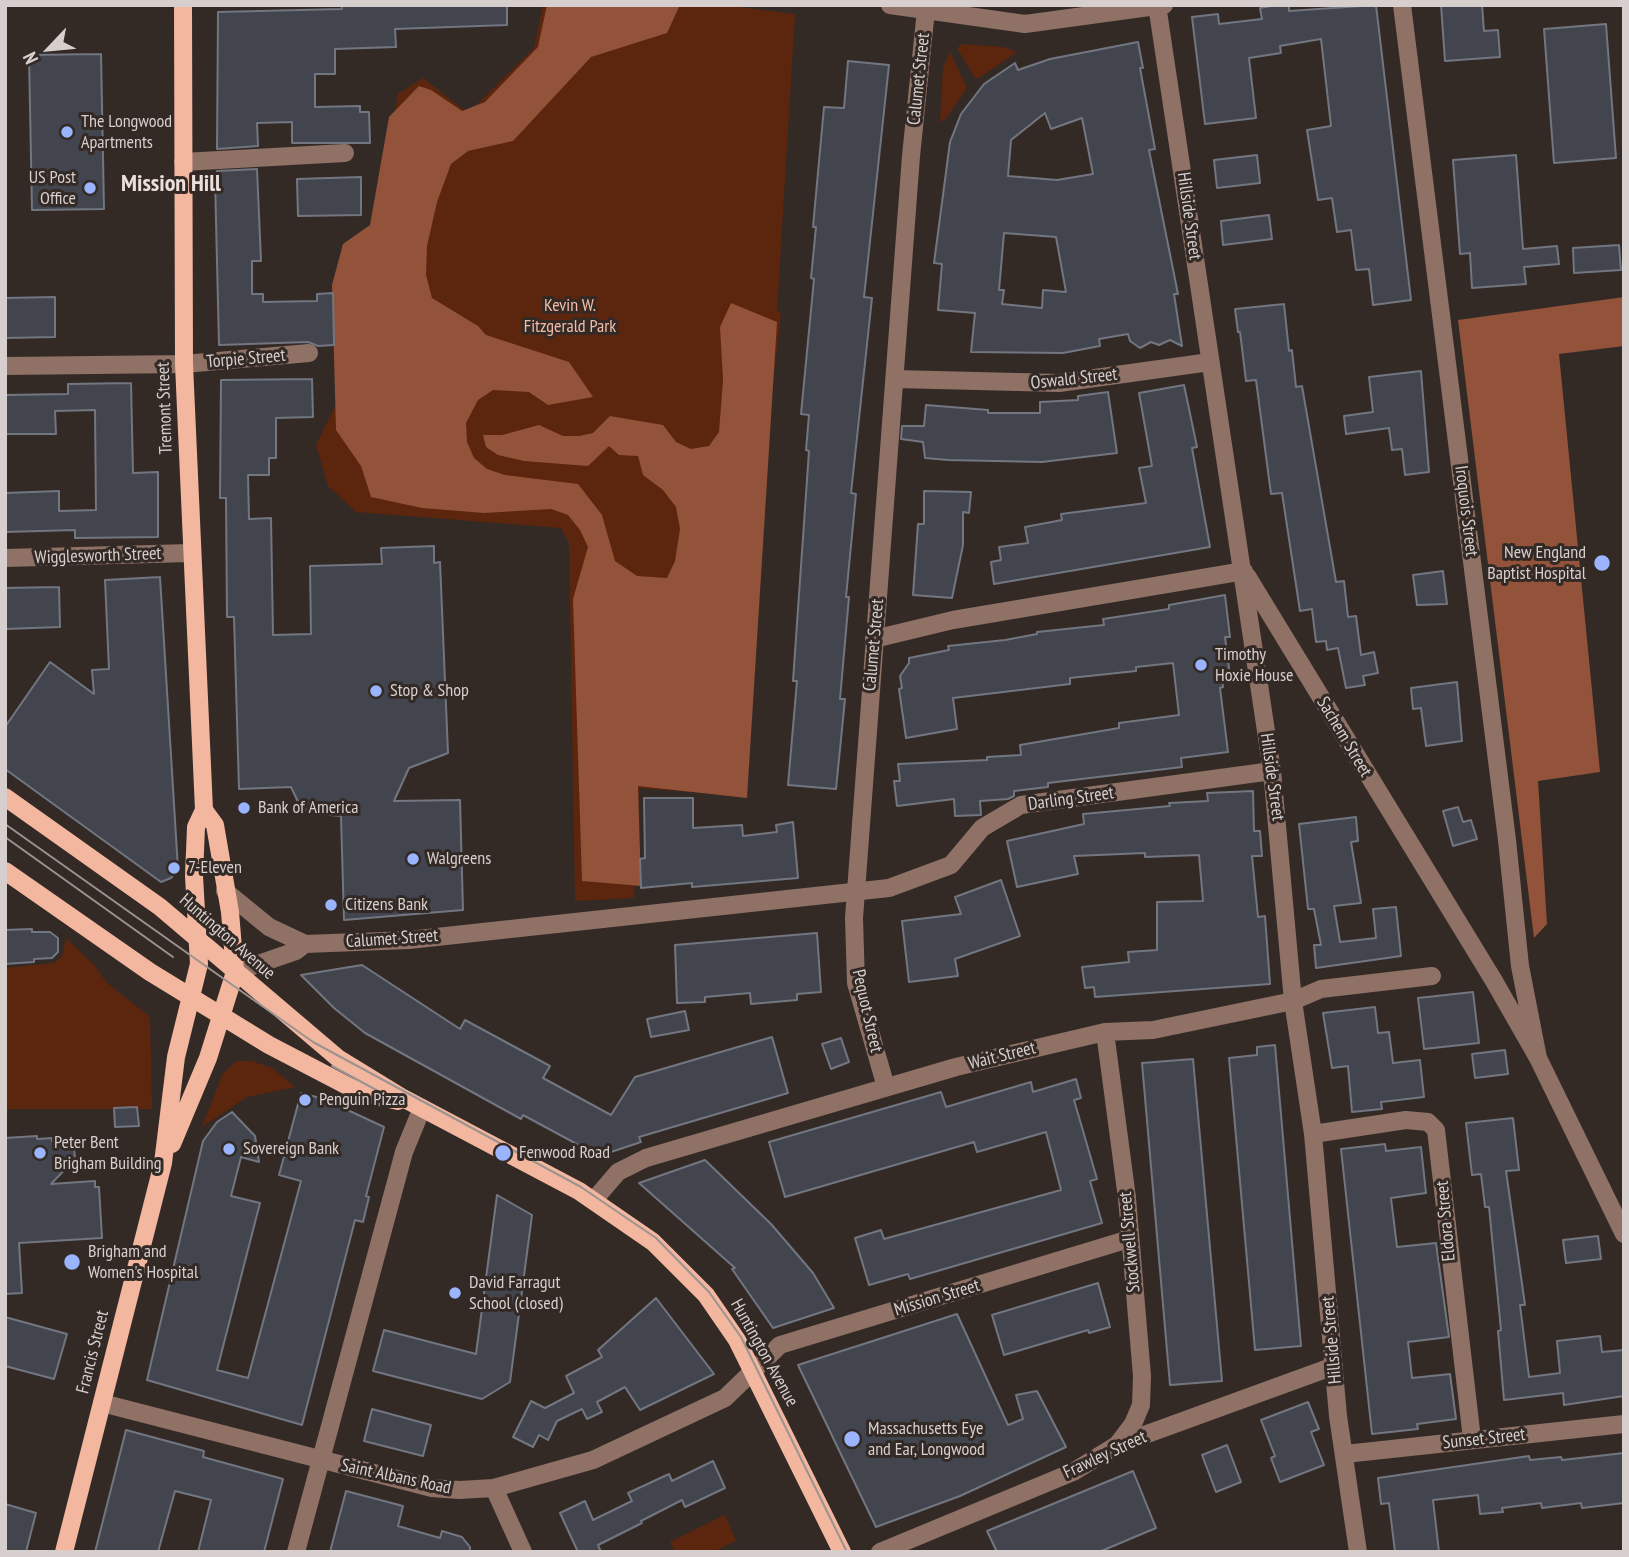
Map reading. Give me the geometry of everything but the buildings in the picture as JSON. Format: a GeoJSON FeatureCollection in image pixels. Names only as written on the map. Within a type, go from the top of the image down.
{"type":"FeatureCollection","features":[{"type":"Feature","properties":{"kind":"main road","name":"Tremont Street"},"geometry":{"type":"LineString","coordinates":[[183,5],[184,364],[190,553],[204,810],[196,827],[196,937],[199,964],[191,997]]}},
{"type":"Feature","properties":{"kind":"main road","name":"Huntington Avenue"},"geometry":{"type":"LineString","coordinates":[[5,797],[160,907],[339,1059],[422,1108],[594,1200],[653,1242],[687,1275],[722,1317],[754,1370],[842,1552]]}},
{"type":"Feature","properties":{"kind":"main road","name":"Tremont Street"},"geometry":{"type":"LineString","coordinates":[[204,810],[215,825],[235,972]]}},
{"type":"Feature","properties":{"kind":"main road","name":"Huntington Avenue"},"geometry":{"type":"LineString","coordinates":[[5,871],[150,972],[294,1059],[361,1093],[422,1108]]}},
{"type":"Feature","properties":{"kind":"main road","name":"Francis Street"},"geometry":{"type":"LineString","coordinates":[[163,1163],[208,1058],[235,972]]}},
{"type":"Feature","properties":{"kind":"main road","name":"Francis Street"},"geometry":{"type":"LineString","coordinates":[[64,1552],[163,1163],[176,1057],[191,997]]}},
{"type":"Feature","properties":{"kind":"street"},"geometry":{"type":"LineString","coordinates":[[890,5],[926,10]]}},
{"type":"Feature","properties":{"kind":"street","name":"Iroquois Street"},"geometry":{"type":"LineString","coordinates":[[1402,5],[1506,826],[1520,966],[1538,1058]]}},
{"type":"Feature","properties":{"kind":"street","name":"Calumet Street"},"geometry":{"type":"LineString","coordinates":[[235,972],[296,951],[305,944],[409,940],[855,893],[917,90],[926,10],[1025,24],[1160,6]]}},
{"type":"Feature","properties":{"kind":"street","name":"Hillside Street"},"geometry":{"type":"LineString","coordinates":[[1160,6],[1272,771],[1293,1001],[1313,1134],[1334,1366],[1358,1552]]}},
{"type":"Feature","properties":{"kind":"street"},"geometry":{"type":"LineString","coordinates":[[183,162],[345,153]]}},
{"type":"Feature","properties":{"kind":"street","name":"Torpie Street"},"geometry":{"type":"LineString","coordinates":[[5,366],[184,364],[309,353]]}},
{"type":"Feature","properties":{"kind":"street","name":"Oswald Street"},"geometry":{"type":"LineString","coordinates":[[895,379],[1059,383],[1210,362]]}},
{"type":"Feature","properties":{"kind":"street","name":"Wigglesworth Street"},"geometry":{"type":"LineString","coordinates":[[5,558],[190,553]]}},
{"type":"Feature","properties":{"kind":"street"},"geometry":{"type":"LineString","coordinates":[[874,639],[953,620],[1244,570]]}},
{"type":"Feature","properties":{"kind":"street","name":"Sachem Street"},"geometry":{"type":"LineString","coordinates":[[1244,570],[1538,1058],[1624,1234]]}},
{"type":"Feature","properties":{"kind":"street","name":"Darling Street"},"geometry":{"type":"LineString","coordinates":[[855,893],[890,888],[924,878],[951,865],[982,828],[1021,805],[1272,771]]}},
{"type":"Feature","properties":{"kind":"street"},"geometry":{"type":"LineString","coordinates":[[225,891],[269,927],[305,944]]}},
{"type":"Feature","properties":{"kind":"street","name":"Pequot Street"},"geometry":{"type":"LineString","coordinates":[[855,893],[856,983],[886,1087]]}},
{"type":"Feature","properties":{"kind":"street","name":"Wait Street"},"geometry":{"type":"LineString","coordinates":[[594,1200],[618,1172],[638,1162],[886,1087],[1105,1032],[1153,1030],[1293,1001],[1321,989],[1432,976]]}},
{"type":"Feature","properties":{"kind":"street","name":"Stockwell Street"},"geometry":{"type":"LineString","coordinates":[[1105,1032],[1127,1198],[1142,1376],[1141,1395],[1133,1424],[1117,1445]]}},
{"type":"Feature","properties":{"kind":"street"},"geometry":{"type":"LineString","coordinates":[[296,1552],[404,1152],[422,1108]]}},
{"type":"Feature","properties":{"kind":"street","name":"Eldora Street"},"geometry":{"type":"LineString","coordinates":[[1313,1134],[1406,1120],[1428,1122],[1436,1130],[1472,1440]]}},
{"type":"Feature","properties":{"kind":"street","name":"Mission Street"},"geometry":{"type":"LineString","coordinates":[[754,1370],[780,1345],[1129,1240]]}},
{"type":"Feature","properties":{"kind":"street","name":"Frawley Street"},"geometry":{"type":"LineString","coordinates":[[880,1552],[1073,1472],[1117,1445],[1334,1366]]}},
{"type":"Feature","properties":{"kind":"street","name":"Saint Albans Road"},"geometry":{"type":"LineString","coordinates":[[102,1403],[432,1488],[459,1490],[494,1488],[557,1472],[626,1446],[725,1398],[754,1370]]}},
{"type":"Feature","properties":{"kind":"street","name":"Sunset Street"},"geometry":{"type":"LineString","coordinates":[[1345,1454],[1624,1424]]}},
{"type":"Feature","properties":{"kind":"street"},"geometry":{"type":"LineString","coordinates":[[494,1488],[523,1552]]}},
{"type":"Feature","properties":{"kind":"green space","name":"Kevin W. Fitzgerald Park"},"geometry":{"type":"Polygon","coordinates":[[[543,5],[723,5],[795,14],[777,311],[781,313],[771,401],[745,796],[639,788],[634,898],[575,901],[569,543],[561,528],[356,512],[328,486],[316,445],[360,355],[369,266],[398,94],[423,78],[468,113],[534,48],[543,5]]]}},
{"type":"Feature","properties":{"kind":"green space"},"geometry":{"type":"Polygon","coordinates":[[[962,44],[1003,47],[1017,52],[979,78],[975,78],[957,48],[962,44]]]}},
{"type":"Feature","properties":{"kind":"green space"},"geometry":{"type":"Polygon","coordinates":[[[950,52],[967,88],[944,121],[940,121],[943,67],[950,52]]]}},
{"type":"Feature","properties":{"kind":"green space"},"geometry":{"type":"Polygon","coordinates":[[[66,938],[95,966],[106,982],[150,1017],[152,1109],[5,1109],[5,968],[54,963],[62,956],[66,938]]]}},
{"type":"Feature","properties":{"kind":"green space"},"geometry":{"type":"Polygon","coordinates":[[[237,1061],[252,1061],[272,1068],[295,1087],[247,1097],[202,1127],[223,1073],[237,1061]]]}},
{"type":"Feature","properties":{"kind":"green space"},"geometry":{"type":"Polygon","coordinates":[[[725,1515],[736,1541],[713,1552],[675,1552],[670,1542],[725,1515]]]}},
{"type":"Feature","properties":{"kind":"shaded area"},"geometry":{"type":"Polygon","coordinates":[[[547,5],[679,7],[667,33],[591,57],[513,141],[468,151],[451,164],[437,202],[427,246],[426,275],[432,298],[478,326],[486,335],[569,362],[593,397],[548,405],[529,392],[493,390],[478,400],[466,423],[467,442],[474,458],[487,469],[505,475],[578,484],[602,515],[615,561],[637,576],[667,578],[675,561],[680,529],[676,507],[663,490],[643,475],[638,456],[619,455],[609,446],[588,466],[524,461],[498,455],[486,447],[483,435],[502,435],[539,425],[563,436],[579,436],[593,433],[610,416],[663,425],[676,442],[691,449],[709,446],[719,432],[723,380],[720,327],[731,303],[777,322],[747,798],[638,786],[641,886],[582,881],[573,599],[588,547],[580,530],[568,515],[551,509],[484,513],[422,508],[371,497],[361,466],[336,430],[332,285],[343,244],[370,225],[389,117],[419,86],[431,90],[462,111],[485,102],[538,47],[547,5]]]}},
{"type":"Feature","properties":{"kind":"shaded area"},"geometry":{"type":"Polygon","coordinates":[[[1624,297],[1624,346],[1559,354],[1600,772],[1538,781],[1547,924],[1534,938],[1458,320],[1624,297]]]}},
{"type":"Feature","properties":{"kind":"tram line"},"geometry":{"type":"LineString","coordinates":[[5,824],[313,1042],[581,1187],[656,1238],[709,1292],[741,1337],[847,1552]]}},
{"type":"Feature","properties":{"kind":"tram line"},"geometry":{"type":"LineString","coordinates":[[5,837],[173,957]]}},
{"type":"Feature","properties":{"kind":"tram line"},"geometry":{"type":"LineString","coordinates":[[332,1066],[393,1099]]}},
{"type":"Feature","properties":{"kind":"place","name":"The Longwood Apartments"},"geometry":{"type":"Point","coordinates":[67,132]}},
{"type":"Feature","properties":{"kind":"place","name":"US Post Office"},"geometry":{"type":"Point","coordinates":[90,188]}},
{"type":"Feature","properties":{"kind":"place","name":"New England Baptist Hospital"},"geometry":{"type":"Point","coordinates":[1602,563]}},
{"type":"Feature","properties":{"kind":"place","name":"Timothy Hoxie House"},"geometry":{"type":"Point","coordinates":[1201,665]}},
{"type":"Feature","properties":{"kind":"place","name":"Stop & Shop"},"geometry":{"type":"Point","coordinates":[376,691]}},
{"type":"Feature","properties":{"kind":"place","name":"Bank of America"},"geometry":{"type":"Point","coordinates":[244,808]}},
{"type":"Feature","properties":{"kind":"place","name":"Walgreens"},"geometry":{"type":"Point","coordinates":[413,859]}},
{"type":"Feature","properties":{"kind":"place","name":"7-Eleven"},"geometry":{"type":"Point","coordinates":[174,868]}},
{"type":"Feature","properties":{"kind":"place","name":"Citizens Bank"},"geometry":{"type":"Point","coordinates":[331,905]}},
{"type":"Feature","properties":{"kind":"place","name":"Penguin Pizza"},"geometry":{"type":"Point","coordinates":[305,1100]}},
{"type":"Feature","properties":{"kind":"place","name":"Sovereign Bank"},"geometry":{"type":"Point","coordinates":[229,1149]}},
{"type":"Feature","properties":{"kind":"place","name":"Peter Bent Brigham Building"},"geometry":{"type":"Point","coordinates":[40,1153]}},
{"type":"Feature","properties":{"kind":"place","name":"Fenwood Road"},"geometry":{"type":"Point","coordinates":[503,1153]}},
{"type":"Feature","properties":{"kind":"place","name":"Brigham and Women's Hospital"},"geometry":{"type":"Point","coordinates":[72,1262]}},
{"type":"Feature","properties":{"kind":"place","name":"David Farragut School (closed)"},"geometry":{"type":"Point","coordinates":[455,1293]}},
{"type":"Feature","properties":{"kind":"place","name":"Massachusetts Eye and Ear, Longwood"},"geometry":{"type":"Point","coordinates":[852,1439]}},
{"type":"Feature","properties":{"kind":"district","name":"Mission Hill"},"geometry":{"type":"Point","coordinates":[171,184]}}]}
